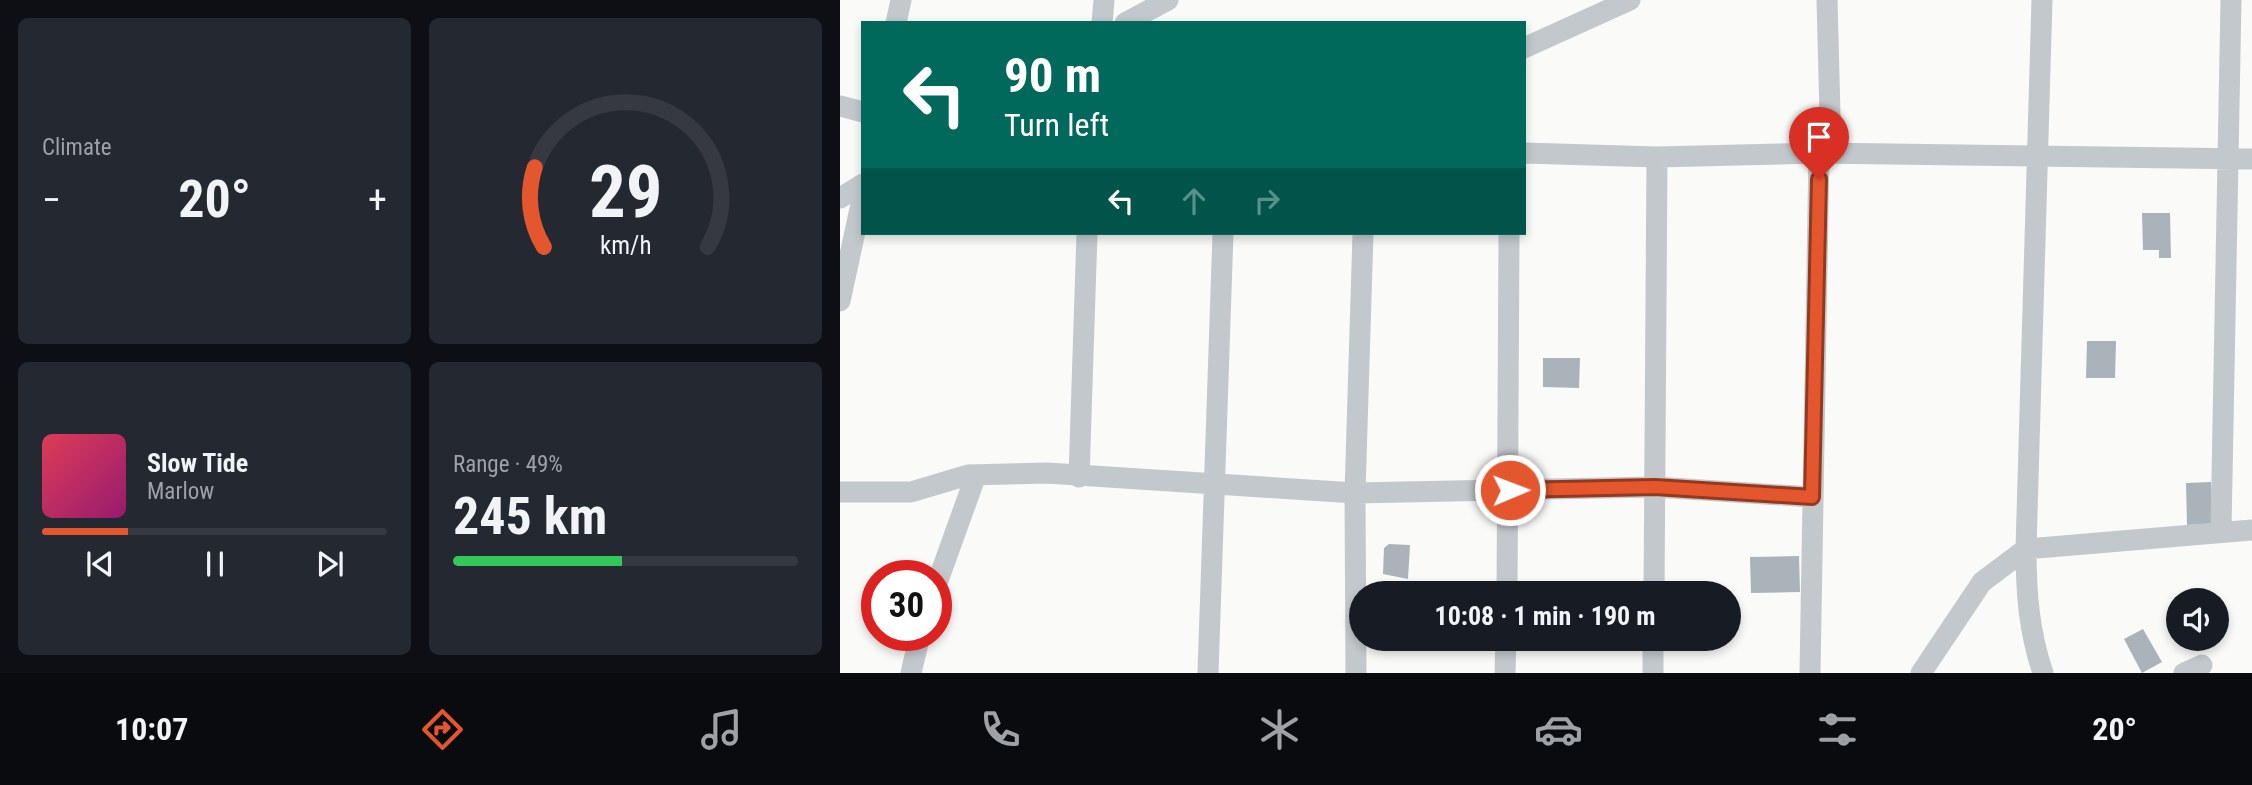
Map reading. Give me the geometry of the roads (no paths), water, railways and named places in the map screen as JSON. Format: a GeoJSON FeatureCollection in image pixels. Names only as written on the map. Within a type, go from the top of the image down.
{"type":"FeatureCollection","features":[{"type":"Feature","properties":{"kind":"street"},"geometry":{"type":"LineString","coordinates":[[896,21],[901,0]]}},
{"type":"Feature","properties":{"kind":"street"},"geometry":{"type":"LineString","coordinates":[[1102,21],[1104,0]]}},
{"type":"Feature","properties":{"kind":"street"},"geometry":{"type":"LineString","coordinates":[[1129,21],[1168,0]]}},
{"type":"Feature","properties":{"kind":"street"},"geometry":{"type":"LineString","coordinates":[[1526,47],[1630,0]]}},
{"type":"Feature","properties":{"kind":"street"},"geometry":{"type":"LineString","coordinates":[[1811,673],[1812,497],[1825,153],[1827,0]]}},
{"type":"Feature","properties":{"kind":"street"},"geometry":{"type":"LineString","coordinates":[[2042,0],[2026,596],[2033,642],[2043,673]]}},
{"type":"Feature","properties":{"kind":"street"},"geometry":{"type":"LineString","coordinates":[[2221,531],[2225,159],[2231,0]]}},
{"type":"Feature","properties":{"kind":"street"},"geometry":{"type":"LineString","coordinates":[[840,106],[861,111]]}},
{"type":"Feature","properties":{"kind":"street"},"geometry":{"type":"LineString","coordinates":[[1526,153],[1657,157],[1825,153],[2252,159]]}},
{"type":"Feature","properties":{"kind":"street"},"geometry":{"type":"LineString","coordinates":[[1654,581],[1657,157]]}},
{"type":"Feature","properties":{"kind":"street"},"geometry":{"type":"LineString","coordinates":[[840,198],[861,185]]}},
{"type":"Feature","properties":{"kind":"street"},"geometry":{"type":"LineString","coordinates":[[840,301],[861,203]]}},
{"type":"Feature","properties":{"kind":"street"},"geometry":{"type":"LineString","coordinates":[[1079,477],[1087,235]]}},
{"type":"Feature","properties":{"kind":"street"},"geometry":{"type":"LineString","coordinates":[[1208,673],[1223,235]]}},
{"type":"Feature","properties":{"kind":"street"},"geometry":{"type":"LineString","coordinates":[[1356,673],[1355,493],[1363,235]]}},
{"type":"Feature","properties":{"kind":"street"},"geometry":{"type":"LineString","coordinates":[[1507,581],[1510,490],[1509,235]]}},
{"type":"Feature","properties":{"kind":"street"},"geometry":{"type":"LineString","coordinates":[[840,492],[911,492],[976,475],[1047,473],[1355,493],[1655,487],[1812,497]]}},
{"type":"Feature","properties":{"kind":"street"},"geometry":{"type":"LineString","coordinates":[[945,560],[976,475]]}},
{"type":"Feature","properties":{"kind":"street"},"geometry":{"type":"LineString","coordinates":[[1921,673],[1982,582],[2026,549],[2252,530]]}},
{"type":"Feature","properties":{"kind":"street"},"geometry":{"type":"LineString","coordinates":[[911,673],[916,651]]}},
{"type":"Feature","properties":{"kind":"street"},"geometry":{"type":"LineString","coordinates":[[1505,673],[1506,651]]}},
{"type":"Feature","properties":{"kind":"street"},"geometry":{"type":"LineString","coordinates":[[1653,651],[1653,673]]}}]}
